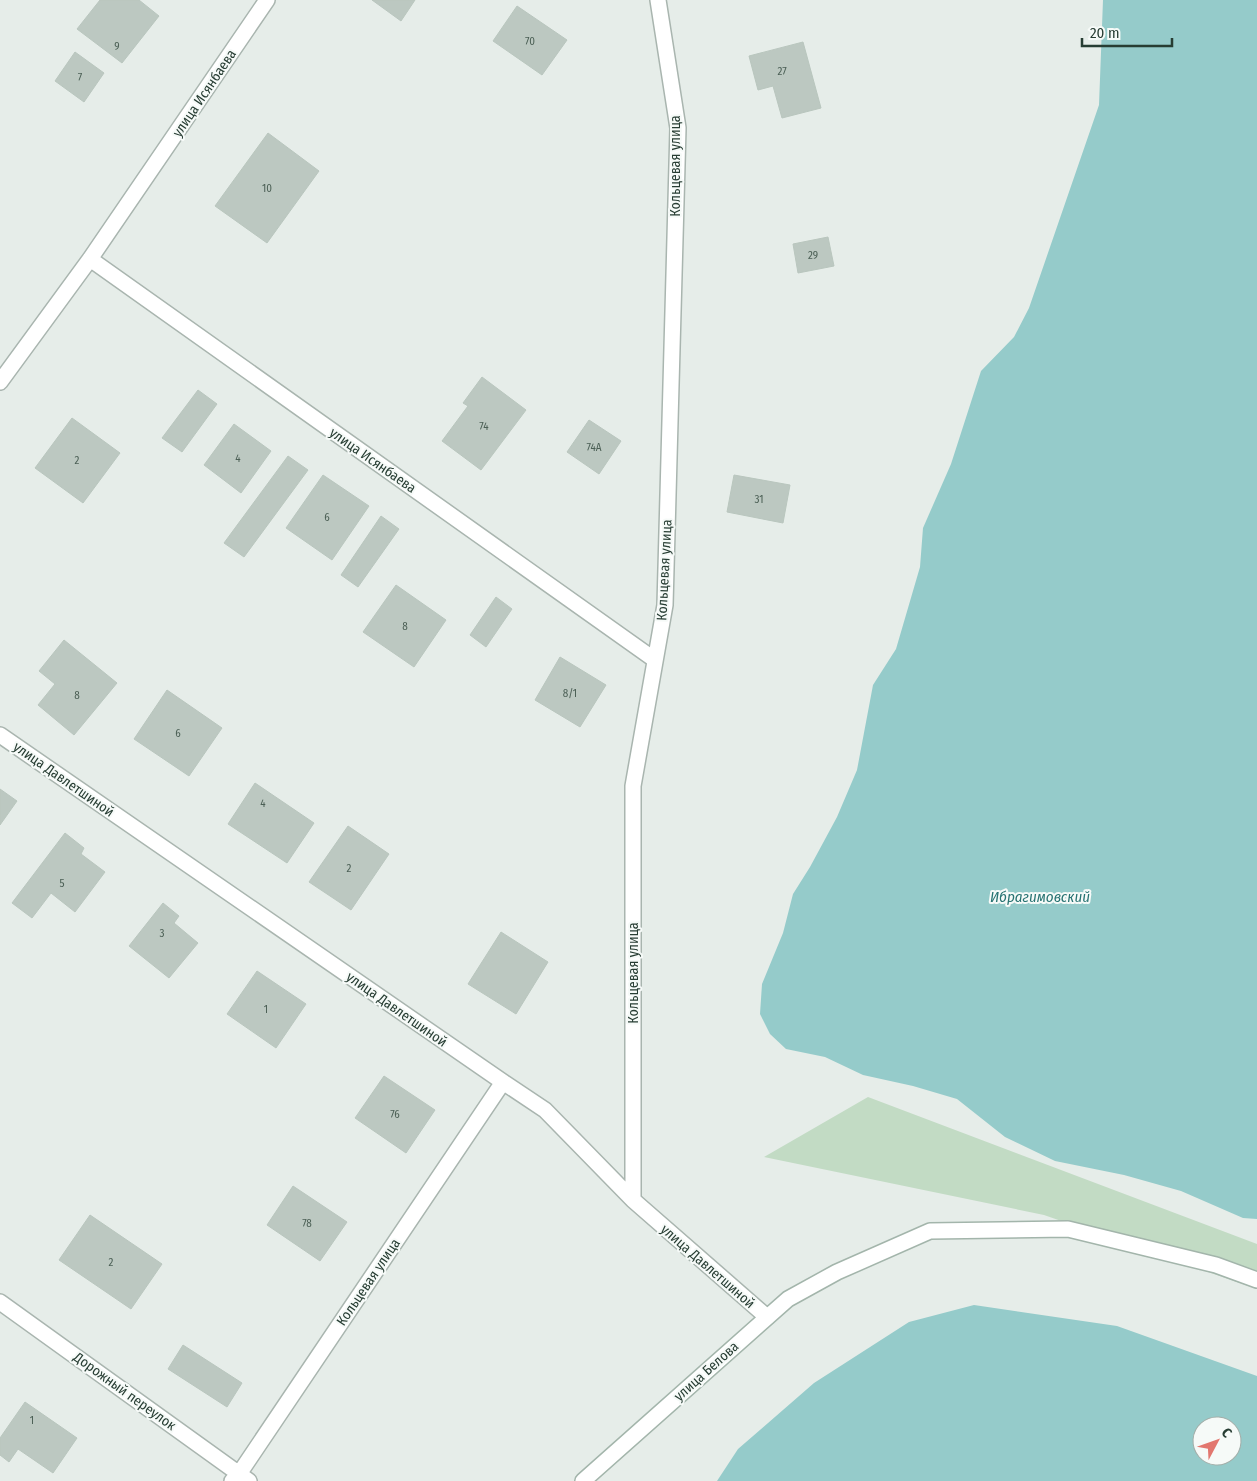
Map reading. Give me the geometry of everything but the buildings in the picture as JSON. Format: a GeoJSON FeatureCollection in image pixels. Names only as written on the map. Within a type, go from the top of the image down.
{"type":"FeatureCollection","features":[{"type":"Feature","properties":{"kind":"street","name":"улица Исянбаева"},"geometry":{"type":"LineString","coordinates":[[0,382],[90,259],[268,0]]}},
{"type":"Feature","properties":{"kind":"street","name":"Кольцевая улица"},"geometry":{"type":"LineString","coordinates":[[633,1200],[633,786],[665,605],[678,128],[658,0]]}},
{"type":"Feature","properties":{"kind":"street","name":"улица Исянбаева"},"geometry":{"type":"LineString","coordinates":[[90,259],[655,660]]}},
{"type":"Feature","properties":{"kind":"street","name":"улица Давлетшиной"},"geometry":{"type":"LineString","coordinates":[[0,735],[545,1110],[633,1200],[767,1317]]}},
{"type":"Feature","properties":{"kind":"street","name":"Кольцевая улица"},"geometry":{"type":"LineString","coordinates":[[240,1479],[503,1082]]}},
{"type":"Feature","properties":{"kind":"street","name":"улица Белова"},"geometry":{"type":"LineString","coordinates":[[583,1481],[788,1299],[837,1272],[930,1231],[1068,1229],[1216,1265],[1257,1280]]}},
{"type":"Feature","properties":{"kind":"street","name":"Дорожный переулок"},"geometry":{"type":"LineString","coordinates":[[0,1302],[240,1479]]}},
{"type":"Feature","properties":{"kind":"green space"},"geometry":{"type":"Polygon","coordinates":[[[868,1097],[1257,1244],[1257,1289],[1044,1215],[764,1157],[868,1097]]]}},
{"type":"Feature","properties":{"kind":"water","name":"Ибрагимовский"},"geometry":{"type":"Polygon","coordinates":[[[1103,0],[1257,0],[1257,1219],[1243,1218],[1181,1191],[1124,1175],[1055,1161],[1005,1137],[957,1099],[913,1086],[863,1075],[825,1057],[786,1049],[770,1034],[760,1014],[762,984],[783,933],[793,894],[837,817],[857,770],[873,685],[896,649],[920,567],[923,528],[951,464],[981,371],[1014,337],[1029,308],[1099,105],[1103,0]]]}},
{"type":"Feature","properties":{"kind":"water"},"geometry":{"type":"Polygon","coordinates":[[[974,1305],[1117,1326],[1257,1376],[1257,1481],[717,1481],[738,1449],[814,1383],[909,1322],[974,1305]]]}}]}
